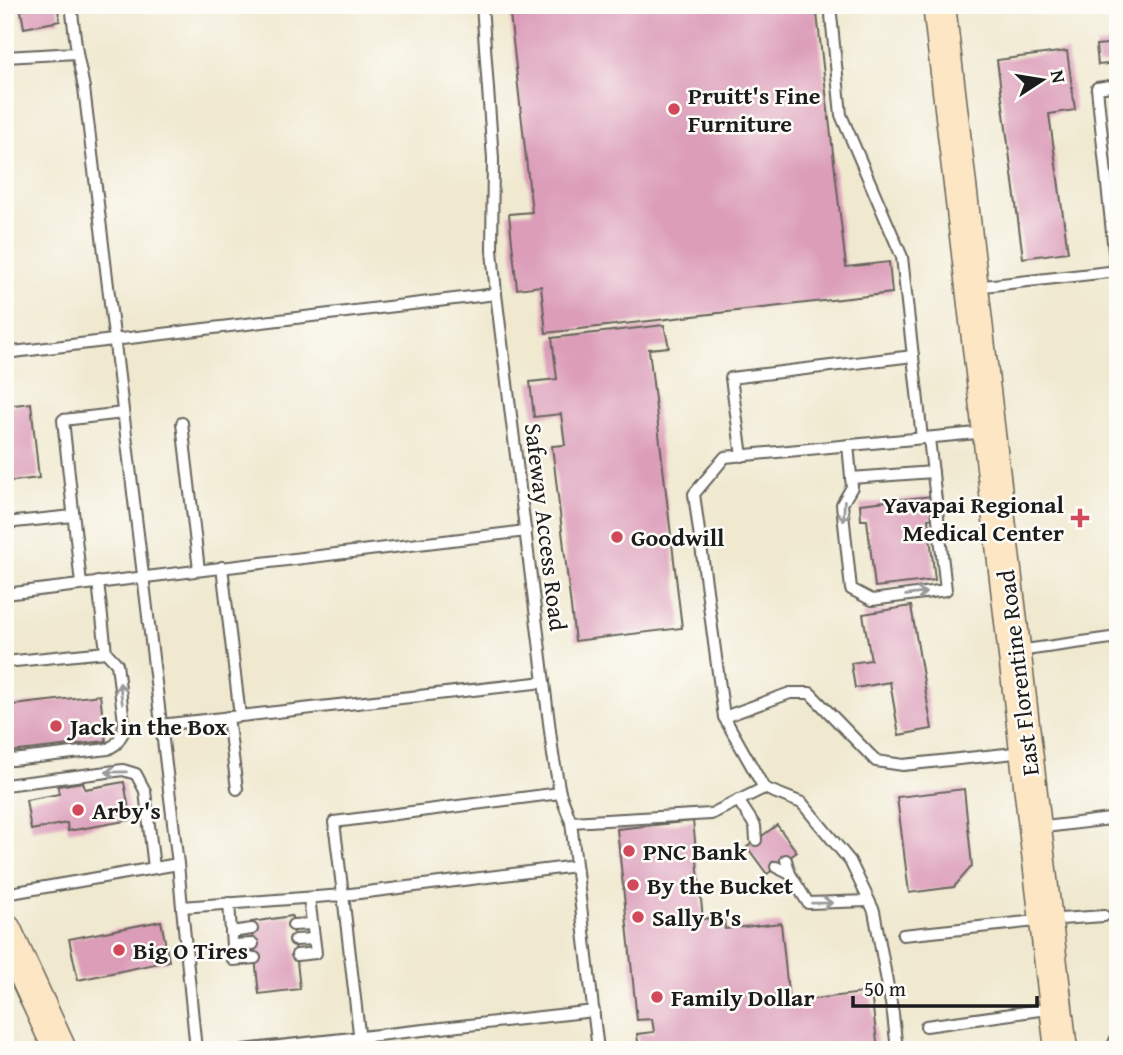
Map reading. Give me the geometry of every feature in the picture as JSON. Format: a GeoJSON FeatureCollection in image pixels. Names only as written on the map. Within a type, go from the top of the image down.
{"type":"FeatureCollection","features":[{"type":"Feature","properties":{"kind":"street","name":"East Florentine Road"},"geometry":{"type":"LineString","coordinates":[[939,5],[1061,1050]]}},
{"type":"Feature","properties":{"kind":"street"},"geometry":{"type":"LineString","coordinates":[[5,930],[60,1050]]}},
{"type":"Feature","properties":{"kind":"lane"},"geometry":{"type":"LineString","coordinates":[[71,5],[84,88],[178,864],[196,1050]]}},
{"type":"Feature","properties":{"kind":"lane","name":"Safeway Access Road"},"geometry":{"type":"LineString","coordinates":[[482,5],[493,159],[492,250],[496,294],[553,755],[560,793],[571,822],[598,1050]]}},
{"type":"Feature","properties":{"kind":"lane"},"geometry":{"type":"LineString","coordinates":[[830,5],[841,115],[902,257],[913,356],[925,438],[933,472],[946,590],[873,600],[850,589],[842,504],[852,487],[848,445]]}},
{"type":"Feature","properties":{"kind":"lane"},"geometry":{"type":"LineString","coordinates":[[5,57],[77,53]]}},
{"type":"Feature","properties":{"kind":"lane"},"geometry":{"type":"LineString","coordinates":[[972,287],[1117,271],[1097,88],[1118,85]]}},
{"type":"Feature","properties":{"kind":"lane"},"geometry":{"type":"LineString","coordinates":[[5,353],[496,294]]}},
{"type":"Feature","properties":{"kind":"lane"},"geometry":{"type":"LineString","coordinates":[[742,456],[731,378],[913,356]]}},
{"type":"Feature","properties":{"kind":"lane"},"geometry":{"type":"LineString","coordinates":[[81,584],[63,420],[123,413]]}},
{"type":"Feature","properties":{"kind":"lane"},"geometry":{"type":"LineString","coordinates":[[182,423],[199,570]]}},
{"type":"Feature","properties":{"kind":"lane"},"geometry":{"type":"LineString","coordinates":[[897,1050],[874,911],[850,862],[802,803],[764,788],[724,717],[694,494],[725,457],[989,432]]}},
{"type":"Feature","properties":{"kind":"lane"},"geometry":{"type":"LineString","coordinates":[[851,478],[933,472]]}},
{"type":"Feature","properties":{"kind":"lane"},"geometry":{"type":"LineString","coordinates":[[5,523],[74,516]]}},
{"type":"Feature","properties":{"kind":"lane"},"geometry":{"type":"LineString","coordinates":[[5,594],[526,531]]}},
{"type":"Feature","properties":{"kind":"lane"},"geometry":{"type":"LineString","coordinates":[[222,567],[237,789]]}},
{"type":"Feature","properties":{"kind":"lane"},"geometry":{"type":"LineString","coordinates":[[5,758],[12,760],[108,749],[116,744],[123,733],[117,664],[106,652],[98,582]]}},
{"type":"Feature","properties":{"kind":"lane"},"geometry":{"type":"LineString","coordinates":[[1015,651],[1118,637]]}},
{"type":"Feature","properties":{"kind":"lane"},"geometry":{"type":"LineString","coordinates":[[5,662],[106,652]]}},
{"type":"Feature","properties":{"kind":"lane"},"geometry":{"type":"LineString","coordinates":[[160,725],[544,682]]}},
{"type":"Feature","properties":{"kind":"lane"},"geometry":{"type":"LineString","coordinates":[[724,717],[790,693],[810,693],[876,761],[903,765],[1027,752]]}},
{"type":"Feature","properties":{"kind":"lane"},"geometry":{"type":"LineString","coordinates":[[5,785],[122,770],[136,775],[145,791],[154,868]]}},
{"type":"Feature","properties":{"kind":"lane"},"geometry":{"type":"LineString","coordinates":[[571,822],[711,814],[764,788]]}},
{"type":"Feature","properties":{"kind":"lane"},"geometry":{"type":"LineString","coordinates":[[360,1044],[334,822],[560,793]]}},
{"type":"Feature","properties":{"kind":"lane"},"geometry":{"type":"LineString","coordinates":[[738,800],[755,826],[756,840]]}},
{"type":"Feature","properties":{"kind":"lane"},"geometry":{"type":"LineString","coordinates":[[1036,828],[1118,818]]}},
{"type":"Feature","properties":{"kind":"lane"},"geometry":{"type":"LineString","coordinates":[[755,826],[767,832]]}},
{"type":"Feature","properties":{"kind":"lane"},"geometry":{"type":"LineString","coordinates":[[786,860],[790,874],[808,903],[869,901]]}},
{"type":"Feature","properties":{"kind":"lane"},"geometry":{"type":"LineString","coordinates":[[5,894],[178,864]]}},
{"type":"Feature","properties":{"kind":"lane"},"geometry":{"type":"LineString","coordinates":[[182,907],[343,895],[576,866]]}},
{"type":"Feature","properties":{"kind":"lane"},"geometry":{"type":"LineString","coordinates":[[776,867],[790,874]]}},
{"type":"Feature","properties":{"kind":"lane"},"geometry":{"type":"LineString","coordinates":[[297,955],[316,953],[309,898]]}},
{"type":"Feature","properties":{"kind":"lane"},"geometry":{"type":"LineString","coordinates":[[229,903],[233,960],[255,958]]}},
{"type":"Feature","properties":{"kind":"lane"},"geometry":{"type":"LineString","coordinates":[[903,934],[1104,916]]}},
{"type":"Feature","properties":{"kind":"lane"},"geometry":{"type":"LineString","coordinates":[[293,925],[312,924]]}},
{"type":"Feature","properties":{"kind":"lane"},"geometry":{"type":"LineString","coordinates":[[231,932],[251,929]]}},
{"type":"Feature","properties":{"kind":"lane"},"geometry":{"type":"LineString","coordinates":[[295,940],[314,939]]}},
{"type":"Feature","properties":{"kind":"lane"},"geometry":{"type":"LineString","coordinates":[[232,946],[253,944]]}},
{"type":"Feature","properties":{"kind":"lane"},"geometry":{"type":"LineString","coordinates":[[926,1026],[1056,1008]]}},
{"type":"Feature","properties":{"kind":"lane"},"geometry":{"type":"LineString","coordinates":[[243,1050],[360,1044],[594,1011]]}},
{"type":"Feature","properties":{"kind":"lane"},"geometry":{"type":"LineString","coordinates":[[1111,1050],[1118,1034]]}},
{"type":"Feature","properties":{"kind":"building"},"geometry":{"type":"Polygon","coordinates":[[[20,5],[57,5],[60,21],[24,28],[20,5]]]}},
{"type":"Feature","properties":{"kind":"building","name":"Pruitt's Fine Furniture"},"geometry":{"type":"Polygon","coordinates":[[[509,5],[816,5],[846,267],[889,262],[892,293],[546,333],[541,286],[517,289],[509,214],[532,212],[509,5]]]}},
{"type":"Feature","properties":{"kind":"building"},"geometry":{"type":"Polygon","coordinates":[[[1118,43],[1118,63],[1098,65],[1096,45],[1118,43]]]}},
{"type":"Feature","properties":{"kind":"building"},"geometry":{"type":"Polygon","coordinates":[[[1067,51],[1075,110],[1049,114],[1068,252],[1023,258],[997,60],[1067,51]]]}},
{"type":"Feature","properties":{"kind":"building","name":"Goodwill"},"geometry":{"type":"Polygon","coordinates":[[[664,325],[669,347],[649,349],[682,628],[575,641],[552,446],[565,445],[561,414],[534,417],[530,382],[557,379],[552,338],[664,325]]]}},
{"type":"Feature","properties":{"kind":"building"},"geometry":{"type":"Polygon","coordinates":[[[31,403],[39,478],[5,482],[5,406],[31,403]]]}},
{"type":"Feature","properties":{"kind":"building"},"geometry":{"type":"Polygon","coordinates":[[[932,496],[935,518],[928,519],[935,580],[875,587],[867,520],[861,520],[860,504],[932,496]]]}},
{"type":"Feature","properties":{"kind":"building"},"geometry":{"type":"Polygon","coordinates":[[[911,606],[932,729],[899,735],[890,682],[855,688],[851,663],[871,660],[863,614],[911,606]]]}},
{"type":"Feature","properties":{"kind":"building","name":"Jack in the Box"},"geometry":{"type":"Polygon","coordinates":[[[100,695],[106,741],[10,752],[5,706],[100,695]]]}},
{"type":"Feature","properties":{"kind":"building","name":"Arby's"},"geometry":{"type":"Polygon","coordinates":[[[83,782],[85,789],[124,782],[131,820],[68,831],[67,823],[31,830],[26,800],[59,794],[58,786],[83,782]]]}},
{"type":"Feature","properties":{"kind":"building"},"geometry":{"type":"Polygon","coordinates":[[[964,789],[972,866],[954,887],[909,893],[897,797],[964,789]]]}},
{"type":"Feature","properties":{"kind":"building"},"geometry":{"type":"Polygon","coordinates":[[[693,821],[703,919],[724,916],[725,929],[781,923],[789,1002],[871,992],[878,1050],[639,1050],[637,1034],[654,1032],[652,1019],[637,1020],[617,829],[693,821]]]}},
{"type":"Feature","properties":{"kind":"building"},"geometry":{"type":"Polygon","coordinates":[[[777,825],[797,852],[767,874],[747,847],[777,825]]]}},
{"type":"Feature","properties":{"kind":"building"},"geometry":{"type":"Polygon","coordinates":[[[292,916],[300,989],[259,994],[251,922],[292,916]]]}},
{"type":"Feature","properties":{"kind":"building","name":"Big O Tires"},"geometry":{"type":"Polygon","coordinates":[[[161,921],[169,961],[78,980],[69,939],[161,921]]]}},
{"type":"Feature","properties":{"kind":"place","name":"Pruitt's Fine Furniture"},"geometry":{"type":"Point","coordinates":[674,109]}},
{"type":"Feature","properties":{"kind":"place","name":"Yavapai Regional Medical Center"},"geometry":{"type":"Point","coordinates":[1080,518]}},
{"type":"Feature","properties":{"kind":"place","name":"Goodwill"},"geometry":{"type":"Point","coordinates":[617,537]}},
{"type":"Feature","properties":{"kind":"place","name":"Jack in the Box"},"geometry":{"type":"Point","coordinates":[56,726]}},
{"type":"Feature","properties":{"kind":"place","name":"Arby's"},"geometry":{"type":"Point","coordinates":[78,810]}},
{"type":"Feature","properties":{"kind":"place","name":"PNC Bank"},"geometry":{"type":"Point","coordinates":[629,851]}},
{"type":"Feature","properties":{"kind":"place","name":"By the Bucket"},"geometry":{"type":"Point","coordinates":[633,885]}},
{"type":"Feature","properties":{"kind":"place","name":"Sally B's"},"geometry":{"type":"Point","coordinates":[638,917]}},
{"type":"Feature","properties":{"kind":"place","name":"Big O Tires"},"geometry":{"type":"Point","coordinates":[119,950]}},
{"type":"Feature","properties":{"kind":"place","name":"Family Dollar"},"geometry":{"type":"Point","coordinates":[657,997]}}]}
